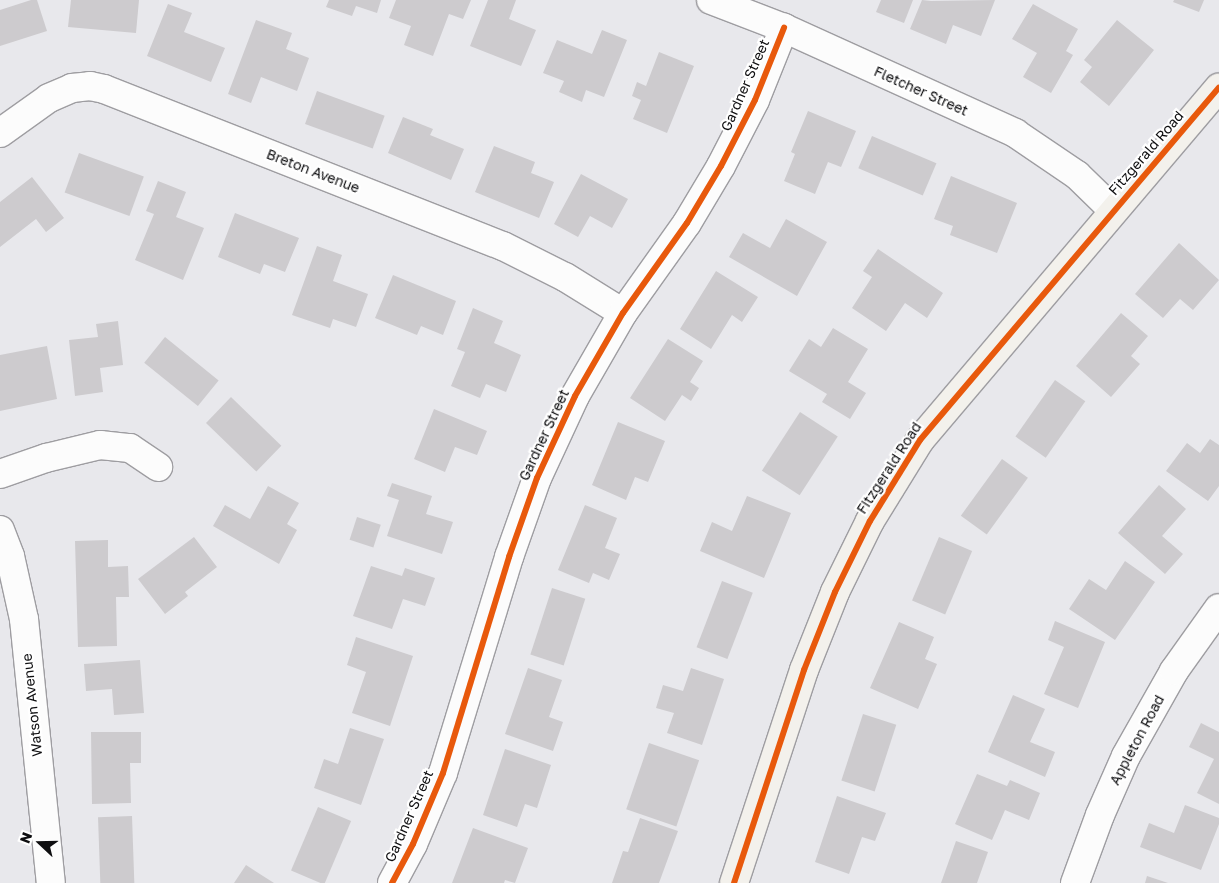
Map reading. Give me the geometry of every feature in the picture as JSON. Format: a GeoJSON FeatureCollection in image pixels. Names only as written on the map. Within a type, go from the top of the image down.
{"type":"FeatureCollection","features":[{"type":"Feature","properties":{"kind":"main road","name":"Fitzgerald Road"},"geometry":{"type":"LineString","coordinates":[[734,883],[804,670],[835,592],[870,521],[920,440],[1113,210],[1219,88]]}},
{"type":"Feature","properties":{"kind":"street","name":"Fletcher Street"},"geometry":{"type":"LineString","coordinates":[[711,0],[784,28],[1015,133],[1077,174],[1113,210]]}},
{"type":"Feature","properties":{"kind":"street","name":"Gardner Street"},"geometry":{"type":"LineString","coordinates":[[392,883],[413,844],[443,773],[509,557],[537,478],[575,396],[623,313],[686,223],[722,166],[755,100],[784,28]]}},
{"type":"Feature","properties":{"kind":"street","name":"Breton Avenue"},"geometry":{"type":"LineString","coordinates":[[0,133],[49,98],[72,88],[90,86],[104,90],[502,246],[565,277],[623,313]]}},
{"type":"Feature","properties":{"kind":"street"},"geometry":{"type":"LineString","coordinates":[[0,474],[46,458],[100,445],[130,448],[158,467]]}},
{"type":"Feature","properties":{"kind":"street","name":"Watson Avenue"},"geometry":{"type":"LineString","coordinates":[[0,530],[10,556],[24,619],[51,883]]}},
{"type":"Feature","properties":{"kind":"street","name":"Appleton Road"},"geometry":{"type":"LineString","coordinates":[[1075,883],[1100,816],[1126,756],[1174,671],[1219,608]]}},
{"type":"Feature","properties":{"kind":"building"},"geometry":{"type":"Polygon","coordinates":[[[31,0],[37,0],[47,31],[0,46],[0,10],[31,0]]]}},
{"type":"Feature","properties":{"kind":"building"},"geometry":{"type":"Polygon","coordinates":[[[71,0],[139,0],[136,33],[68,27],[71,0]]]}},
{"type":"Feature","properties":{"kind":"building"},"geometry":{"type":"Polygon","coordinates":[[[329,0],[381,0],[377,13],[356,6],[352,16],[326,7],[329,0]]]}},
{"type":"Feature","properties":{"kind":"building"},"geometry":{"type":"Polygon","coordinates":[[[396,0],[471,0],[463,19],[449,14],[433,56],[404,45],[411,26],[389,18],[396,0]]]}},
{"type":"Feature","properties":{"kind":"building"},"geometry":{"type":"Polygon","coordinates":[[[488,0],[516,0],[509,19],[536,30],[521,66],[470,46],[488,0]]]}},
{"type":"Feature","properties":{"kind":"building"},"geometry":{"type":"Polygon","coordinates":[[[881,0],[913,0],[904,23],[876,12],[881,0]]]}},
{"type":"Feature","properties":{"kind":"building"},"geometry":{"type":"Polygon","coordinates":[[[922,0],[995,0],[981,36],[953,25],[946,44],[910,29],[922,0]]]}},
{"type":"Feature","properties":{"kind":"building"},"geometry":{"type":"Polygon","coordinates":[[[1174,0],[1204,0],[1199,12],[1173,2],[1174,0]]]}},
{"type":"Feature","properties":{"kind":"building"},"geometry":{"type":"Polygon","coordinates":[[[168,4],[192,13],[184,32],[225,48],[211,82],[147,56],[168,4]]]}},
{"type":"Feature","properties":{"kind":"building"},"geometry":{"type":"Polygon","coordinates":[[[1033,4],[1078,29],[1066,51],[1073,55],[1051,93],[1023,77],[1037,53],[1012,39],[1033,4]]]}},
{"type":"Feature","properties":{"kind":"building"},"geometry":{"type":"Polygon","coordinates":[[[256,20],[292,33],[286,49],[309,58],[297,91],[261,77],[251,103],[228,94],[256,20]]]}},
{"type":"Feature","properties":{"kind":"building"},"geometry":{"type":"Polygon","coordinates":[[[1117,20],[1154,50],[1109,106],[1080,82],[1092,67],[1084,60],[1117,20]]]}},
{"type":"Feature","properties":{"kind":"building"},"geometry":{"type":"Polygon","coordinates":[[[602,30],[627,40],[604,97],[586,90],[582,102],[559,92],[564,81],[543,73],[557,40],[592,54],[602,30]]]}},
{"type":"Feature","properties":{"kind":"building"},"geometry":{"type":"Polygon","coordinates":[[[659,52],[694,66],[667,133],[633,119],[641,100],[632,96],[637,82],[646,86],[659,52]]]}},
{"type":"Feature","properties":{"kind":"building"},"geometry":{"type":"Polygon","coordinates":[[[317,91],[385,116],[373,149],[305,124],[317,91]]]}},
{"type":"Feature","properties":{"kind":"building"},"geometry":{"type":"Polygon","coordinates":[[[808,111],[856,131],[841,167],[828,162],[815,194],[784,181],[795,154],[791,152],[808,111]]]}},
{"type":"Feature","properties":{"kind":"building"},"geometry":{"type":"Polygon","coordinates":[[[403,117],[433,129],[430,135],[464,149],[451,180],[388,153],[403,117]]]}},
{"type":"Feature","properties":{"kind":"building"},"geometry":{"type":"Polygon","coordinates":[[[872,136],[936,163],[923,196],[858,168],[872,136]]]}},
{"type":"Feature","properties":{"kind":"building"},"geometry":{"type":"Polygon","coordinates":[[[494,146],[535,162],[531,173],[554,182],[539,218],[475,192],[494,146]]]}},
{"type":"Feature","properties":{"kind":"building"},"geometry":{"type":"Polygon","coordinates":[[[79,153],[144,177],[129,216],[65,192],[79,153]]]}},
{"type":"Feature","properties":{"kind":"building"},"geometry":{"type":"Polygon","coordinates":[[[581,174],[628,199],[612,228],[590,216],[578,237],[554,224],[581,174]]]}},
{"type":"Feature","properties":{"kind":"building"},"geometry":{"type":"Polygon","coordinates":[[[951,176],[1017,203],[997,253],[950,235],[953,226],[934,219],[951,176]]]}},
{"type":"Feature","properties":{"kind":"building"},"geometry":{"type":"Polygon","coordinates":[[[32,177],[64,218],[46,232],[36,219],[0,247],[0,202],[32,177]]]}},
{"type":"Feature","properties":{"kind":"building"},"geometry":{"type":"Polygon","coordinates":[[[158,181],[186,192],[176,217],[204,228],[183,280],[135,260],[154,214],[146,211],[158,181]]]}},
{"type":"Feature","properties":{"kind":"building"},"geometry":{"type":"Polygon","coordinates":[[[235,213],[299,238],[285,272],[264,264],[260,274],[218,257],[235,213]]]}},
{"type":"Feature","properties":{"kind":"building"},"geometry":{"type":"Polygon","coordinates":[[[786,219],[827,242],[797,296],[729,257],[743,233],[770,248],[786,219]]]}},
{"type":"Feature","properties":{"kind":"building"},"geometry":{"type":"Polygon","coordinates":[[[1179,243],[1219,280],[1193,310],[1180,299],[1163,318],[1135,294],[1179,243]]]}},
{"type":"Feature","properties":{"kind":"building"},"geometry":{"type":"Polygon","coordinates":[[[317,246],[342,255],[333,281],[368,294],[356,327],[333,319],[330,328],[292,315],[317,246]]]}},
{"type":"Feature","properties":{"kind":"building"},"geometry":{"type":"Polygon","coordinates":[[[878,249],[943,293],[927,318],[905,303],[886,331],[852,308],[872,277],[863,271],[878,249]]]}},
{"type":"Feature","properties":{"kind":"building"},"geometry":{"type":"Polygon","coordinates":[[[716,271],[758,297],[742,322],[732,315],[711,349],[680,329],[716,271]]]}},
{"type":"Feature","properties":{"kind":"building"},"geometry":{"type":"Polygon","coordinates":[[[393,275],[456,301],[443,335],[421,326],[417,335],[375,318],[393,275]]]}},
{"type":"Feature","properties":{"kind":"building"},"geometry":{"type":"Polygon","coordinates":[[[473,308],[503,321],[494,343],[521,355],[506,392],[486,384],[480,398],[451,386],[465,352],[457,349],[473,308]]]}},
{"type":"Feature","properties":{"kind":"building"},"geometry":{"type":"Polygon","coordinates":[[[1121,313],[1148,336],[1131,356],[1140,364],[1111,397],[1076,366],[1121,313]]]}},
{"type":"Feature","properties":{"kind":"building"},"geometry":{"type":"Polygon","coordinates":[[[118,321],[123,365],[100,368],[103,392],[75,396],[69,340],[98,337],[96,324],[118,321]]]}},
{"type":"Feature","properties":{"kind":"building"},"geometry":{"type":"Polygon","coordinates":[[[833,328],[868,349],[848,382],[866,393],[850,419],[822,402],[827,394],[789,371],[809,339],[821,347],[833,328]]]}},
{"type":"Feature","properties":{"kind":"building"},"geometry":{"type":"Polygon","coordinates":[[[165,337],[219,380],[198,406],[144,363],[165,337]]]}},
{"type":"Feature","properties":{"kind":"building"},"geometry":{"type":"Polygon","coordinates":[[[668,339],[703,361],[690,382],[699,388],[691,401],[682,395],[665,421],[630,398],[668,339]]]}},
{"type":"Feature","properties":{"kind":"building"},"geometry":{"type":"Polygon","coordinates":[[[47,346],[57,399],[0,411],[0,355],[47,346]]]}},
{"type":"Feature","properties":{"kind":"building"},"geometry":{"type":"Polygon","coordinates":[[[1055,380],[1085,401],[1046,458],[1015,437],[1055,380]]]}},
{"type":"Feature","properties":{"kind":"building"},"geometry":{"type":"Polygon","coordinates":[[[231,397],[281,446],[256,472],[206,423],[231,397]]]}},
{"type":"Feature","properties":{"kind":"building"},"geometry":{"type":"Polygon","coordinates":[[[434,409],[487,431],[477,455],[455,447],[445,472],[414,459],[434,409]]]}},
{"type":"Feature","properties":{"kind":"building"},"geometry":{"type":"Polygon","coordinates":[[[800,412],[838,437],[800,495],[762,471],[800,412]]]}},
{"type":"Feature","properties":{"kind":"building"},"geometry":{"type":"Polygon","coordinates":[[[618,422],[665,441],[648,482],[635,477],[626,500],[592,485],[618,422]]]}},
{"type":"Feature","properties":{"kind":"building"},"geometry":{"type":"Polygon","coordinates":[[[1210,439],[1219,445],[1219,486],[1208,501],[1166,471],[1187,443],[1200,453],[1210,439]]]}},
{"type":"Feature","properties":{"kind":"building"},"geometry":{"type":"Polygon","coordinates":[[[1002,459],[1028,478],[987,534],[961,516],[1002,459]]]}},
{"type":"Feature","properties":{"kind":"building"},"geometry":{"type":"Polygon","coordinates":[[[392,483],[432,496],[426,514],[453,522],[442,554],[387,536],[399,500],[387,496],[392,483]]]}},
{"type":"Feature","properties":{"kind":"building"},"geometry":{"type":"Polygon","coordinates":[[[1159,485],[1186,509],[1162,536],[1183,554],[1165,574],[1118,533],[1159,485]]]}},
{"type":"Feature","properties":{"kind":"building"},"geometry":{"type":"Polygon","coordinates":[[[268,486],[299,503],[287,524],[297,530],[279,564],[213,526],[225,505],[250,519],[268,486]]]}},
{"type":"Feature","properties":{"kind":"building"},"geometry":{"type":"Polygon","coordinates":[[[747,496],[791,513],[764,578],[700,551],[712,522],[732,531],[747,496]]]}},
{"type":"Feature","properties":{"kind":"building"},"geometry":{"type":"Polygon","coordinates":[[[585,505],[617,518],[605,548],[620,554],[609,580],[593,573],[589,583],[558,570],[585,505]]]}},
{"type":"Feature","properties":{"kind":"building"},"geometry":{"type":"Polygon","coordinates":[[[357,517],[381,525],[373,548],[350,540],[357,517]]]}},
{"type":"Feature","properties":{"kind":"building"},"geometry":{"type":"Polygon","coordinates":[[[194,537],[217,567],[185,592],[188,596],[165,614],[138,579],[194,537]]]}},
{"type":"Feature","properties":{"kind":"building"},"geometry":{"type":"Polygon","coordinates":[[[939,537],[972,551],[945,615],[912,601],[939,537]]]}},
{"type":"Feature","properties":{"kind":"building"},"geometry":{"type":"Polygon","coordinates":[[[108,540],[108,567],[128,566],[129,597],[116,597],[117,646],[78,647],[75,541],[108,540]]]}},
{"type":"Feature","properties":{"kind":"building"},"geometry":{"type":"Polygon","coordinates":[[[1125,561],[1155,582],[1115,640],[1069,609],[1089,579],[1106,590],[1125,561]]]}},
{"type":"Feature","properties":{"kind":"building"},"geometry":{"type":"Polygon","coordinates":[[[371,566],[402,576],[405,568],[435,578],[425,606],[403,599],[392,629],[353,616],[371,566]]]}},
{"type":"Feature","properties":{"kind":"building"},"geometry":{"type":"Polygon","coordinates":[[[722,581],[753,593],[727,659],[697,647],[722,581]]]}},
{"type":"Feature","properties":{"kind":"building"},"geometry":{"type":"Polygon","coordinates":[[[552,588],[585,599],[564,665],[530,655],[552,588]]]}},
{"type":"Feature","properties":{"kind":"building"},"geometry":{"type":"Polygon","coordinates":[[[1055,621],[1105,642],[1078,708],[1044,694],[1064,647],[1048,640],[1055,621]]]}},
{"type":"Feature","properties":{"kind":"building"},"geometry":{"type":"Polygon","coordinates":[[[899,622],[934,637],[925,659],[937,664],[918,709],[870,688],[899,622]]]}},
{"type":"Feature","properties":{"kind":"building"},"geometry":{"type":"Polygon","coordinates":[[[356,637],[413,656],[390,726],[352,713],[366,672],[347,665],[356,637]]]}},
{"type":"Feature","properties":{"kind":"building"},"geometry":{"type":"Polygon","coordinates":[[[140,660],[144,713],[114,715],[112,689],[86,691],[84,664],[140,660]]]}},
{"type":"Feature","properties":{"kind":"building"},"geometry":{"type":"Polygon","coordinates":[[[528,668],[562,680],[549,717],[563,722],[553,751],[505,734],[528,668]]]}},
{"type":"Feature","properties":{"kind":"building"},"geometry":{"type":"Polygon","coordinates":[[[691,668],[724,679],[702,745],[667,733],[674,713],[656,708],[663,685],[683,691],[691,668]]]}},
{"type":"Feature","properties":{"kind":"building"},"geometry":{"type":"Polygon","coordinates":[[[1013,695],[1045,709],[1030,742],[1055,752],[1045,777],[988,752],[1013,695]]]}},
{"type":"Feature","properties":{"kind":"building"},"geometry":{"type":"Polygon","coordinates":[[[863,714],[896,725],[875,791],[841,781],[863,714]]]}},
{"type":"Feature","properties":{"kind":"building"},"geometry":{"type":"Polygon","coordinates":[[[1201,723],[1219,732],[1219,804],[1197,793],[1214,759],[1189,747],[1201,723]]]}},
{"type":"Feature","properties":{"kind":"building"},"geometry":{"type":"Polygon","coordinates":[[[350,728],[384,739],[361,805],[314,788],[324,759],[338,764],[350,728]]]}},
{"type":"Feature","properties":{"kind":"building"},"geometry":{"type":"Polygon","coordinates":[[[91,732],[141,732],[141,763],[130,763],[131,803],[92,804],[91,732]]]}},
{"type":"Feature","properties":{"kind":"building"},"geometry":{"type":"Polygon","coordinates":[[[649,743],[699,760],[676,826],[626,809],[649,743]]]}},
{"type":"Feature","properties":{"kind":"building"},"geometry":{"type":"Polygon","coordinates":[[[505,749],[551,765],[537,808],[525,804],[517,827],[483,815],[505,749]]]}},
{"type":"Feature","properties":{"kind":"building"},"geometry":{"type":"Polygon","coordinates":[[[977,774],[1007,786],[1010,780],[1040,793],[1029,820],[1005,810],[992,840],[955,824],[977,774]]]}},
{"type":"Feature","properties":{"kind":"building"},"geometry":{"type":"Polygon","coordinates":[[[837,796],[886,813],[875,841],[862,837],[849,874],[815,862],[837,796]]]}},
{"type":"Feature","properties":{"kind":"building"},"geometry":{"type":"Polygon","coordinates":[[[1185,805],[1219,818],[1219,824],[1201,870],[1140,847],[1149,823],[1174,833],[1185,805]]]}},
{"type":"Feature","properties":{"kind":"building"},"geometry":{"type":"Polygon","coordinates":[[[318,807],[351,821],[325,883],[320,883],[291,871],[318,807]]]}},
{"type":"Feature","properties":{"kind":"building"},"geometry":{"type":"Polygon","coordinates":[[[132,816],[134,883],[100,883],[98,817],[132,816]]]}},
{"type":"Feature","properties":{"kind":"building"},"geometry":{"type":"Polygon","coordinates":[[[640,818],[678,831],[659,883],[612,883],[623,851],[628,852],[640,818]]]}},
{"type":"Feature","properties":{"kind":"building"},"geometry":{"type":"Polygon","coordinates":[[[473,828],[528,848],[515,883],[505,880],[504,883],[452,883],[473,828]]]}},
{"type":"Feature","properties":{"kind":"building"},"geometry":{"type":"Polygon","coordinates":[[[956,841],[988,852],[977,883],[941,883],[956,841]]]}},
{"type":"Feature","properties":{"kind":"building"},"geometry":{"type":"Polygon","coordinates":[[[246,865],[274,883],[234,883],[246,865]]]}},
{"type":"Feature","properties":{"kind":"building"},"geometry":{"type":"Polygon","coordinates":[[[1147,876],[1168,883],[1145,883],[1147,876]]]}},
{"type":"Feature","properties":{"kind":"cycle path"},"geometry":{"type":"LineString","coordinates":[[392,883],[413,844],[443,773],[509,557],[537,478],[575,396],[623,313],[687,223],[721,166],[755,100],[784,28]]}},
{"type":"Feature","properties":{"kind":"cycle path"},"geometry":{"type":"LineString","coordinates":[[734,883],[804,670],[835,592],[870,521],[920,440],[1219,88]]}}]}
